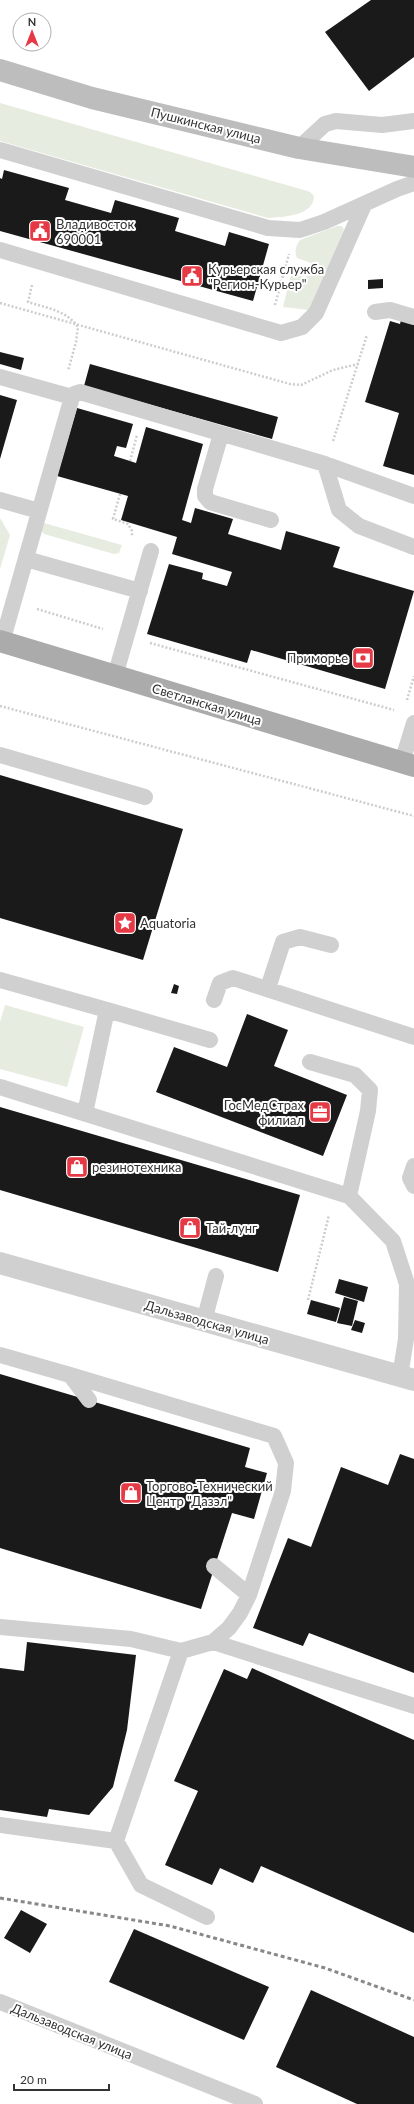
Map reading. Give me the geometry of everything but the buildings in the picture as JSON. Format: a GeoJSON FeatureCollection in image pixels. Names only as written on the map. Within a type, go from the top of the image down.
{"type":"FeatureCollection","features":[{"type":"Feature","properties":{"kind":"main road","name":"Пушкинская улица"},"geometry":{"type":"LineString","coordinates":[[0,70],[92,98],[299,148],[414,167]]}},
{"type":"Feature","properties":{"kind":"main road","name":"Светланская улица"},"geometry":{"type":"LineString","coordinates":[[1,642],[408,764]]}},
{"type":"Feature","properties":{"kind":"street","name":"Дальзаводская улица"},"geometry":{"type":"LineString","coordinates":[[0,1263],[407,1378]]}},
{"type":"Feature","properties":{"kind":"lane"},"geometry":{"type":"LineString","coordinates":[[299,148],[325,124],[336,121],[382,125],[414,121]]}},
{"type":"Feature","properties":{"kind":"lane"},"geometry":{"type":"LineString","coordinates":[[0,150],[268,228],[300,230],[364,205],[396,189],[414,183]]}},
{"type":"Feature","properties":{"kind":"lane"},"geometry":{"type":"LineString","coordinates":[[0,250],[281,333],[302,326],[316,313],[364,205]]}},
{"type":"Feature","properties":{"kind":"lane"},"geometry":{"type":"LineString","coordinates":[[375,312],[390,310],[414,317]]}},
{"type":"Feature","properties":{"kind":"lane"},"geometry":{"type":"LineString","coordinates":[[0,377],[72,398]]}},
{"type":"Feature","properties":{"kind":"lane"},"geometry":{"type":"LineString","coordinates":[[1,642],[74,394],[80,392],[325,464],[414,496]]}},
{"type":"Feature","properties":{"kind":"lane"},"geometry":{"type":"LineString","coordinates":[[221,434],[205,489],[205,496],[210,502],[271,520]]}},
{"type":"Feature","properties":{"kind":"lane"},"geometry":{"type":"LineString","coordinates":[[325,464],[339,510],[359,526],[414,547]]}},
{"type":"Feature","properties":{"kind":"lane"},"geometry":{"type":"LineString","coordinates":[[0,500],[39,512]]}},
{"type":"Feature","properties":{"kind":"lane"},"geometry":{"type":"LineString","coordinates":[[115,676],[128,637],[151,551]]}},
{"type":"Feature","properties":{"kind":"lane"},"geometry":{"type":"LineString","coordinates":[[26,559],[140,591]]}},
{"type":"Feature","properties":{"kind":"lane"},"geometry":{"type":"LineString","coordinates":[[408,764],[414,723]]}},
{"type":"Feature","properties":{"kind":"lane"},"geometry":{"type":"LineString","coordinates":[[0,755],[145,797]]}},
{"type":"Feature","properties":{"kind":"lane"},"geometry":{"type":"LineString","coordinates":[[268,988],[283,942],[300,937],[331,945]]}},
{"type":"Feature","properties":{"kind":"lane"},"geometry":{"type":"LineString","coordinates":[[214,1000],[220,983],[233,978],[268,988],[414,1037]]}},
{"type":"Feature","properties":{"kind":"lane"},"geometry":{"type":"LineString","coordinates":[[0,980],[210,1040]]}},
{"type":"Feature","properties":{"kind":"lane"},"geometry":{"type":"LineString","coordinates":[[85,1113],[107,1010]]}},
{"type":"Feature","properties":{"kind":"lane"},"geometry":{"type":"LineString","coordinates":[[310,1062],[355,1075],[370,1090],[368,1111],[349,1196]]}},
{"type":"Feature","properties":{"kind":"lane"},"geometry":{"type":"LineString","coordinates":[[0,1087],[349,1196],[393,1241],[407,1284],[407,1378]]}},
{"type":"Feature","properties":{"kind":"lane"},"geometry":{"type":"LineString","coordinates":[[414,1166],[410,1178],[414,1186]]}},
{"type":"Feature","properties":{"kind":"lane"},"geometry":{"type":"LineString","coordinates":[[204,1321],[216,1276]]}},
{"type":"Feature","properties":{"kind":"lane"},"geometry":{"type":"LineString","coordinates":[[0,1355],[274,1436],[286,1463],[283,1491],[249,1595],[240,1613],[229,1628],[213,1642],[181,1651],[130,1639],[0,1627]]}},
{"type":"Feature","properties":{"kind":"lane"},"geometry":{"type":"LineString","coordinates":[[70,1375],[89,1400]]}},
{"type":"Feature","properties":{"kind":"lane"},"geometry":{"type":"LineString","coordinates":[[214,1566],[249,1595]]}},
{"type":"Feature","properties":{"kind":"lane"},"geometry":{"type":"LineString","coordinates":[[213,1642],[414,1706]]}},
{"type":"Feature","properties":{"kind":"lane"},"geometry":{"type":"LineString","coordinates":[[181,1651],[116,1841],[141,1885],[207,1917]]}},
{"type":"Feature","properties":{"kind":"lane"},"geometry":{"type":"LineString","coordinates":[[0,1825],[116,1841]]}},
{"type":"Feature","properties":{"kind":"lane","name":"Дальзаводская улица"},"geometry":{"type":"LineString","coordinates":[[0,2002],[256,2104]]}},
{"type":"Feature","properties":{"kind":"path"},"geometry":{"type":"LineString","coordinates":[[37,261],[28,302],[71,317],[78,326],[76,342],[67,375]]}},
{"type":"Feature","properties":{"kind":"path"},"geometry":{"type":"LineString","coordinates":[[0,303],[290,384],[301,385],[333,370],[358,364]]}},
{"type":"Feature","properties":{"kind":"path"},"geometry":{"type":"LineString","coordinates":[[325,464],[375,312]]}},
{"type":"Feature","properties":{"kind":"path"},"geometry":{"type":"LineString","coordinates":[[120,494],[113,519],[128,524],[132,531],[132,540]]}},
{"type":"Feature","properties":{"kind":"path"},"geometry":{"type":"LineString","coordinates":[[14,601],[128,637],[396,710]]}},
{"type":"Feature","properties":{"kind":"path"},"geometry":{"type":"LineString","coordinates":[[406,705],[414,676]]}},
{"type":"Feature","properties":{"kind":"path"},"geometry":{"type":"LineString","coordinates":[[0,706],[414,816]]}},
{"type":"Feature","properties":{"kind":"path"},"geometry":{"type":"LineString","coordinates":[[308,1300],[324,1239]]}},
{"type":"Feature","properties":{"kind":"shaded area"},"geometry":{"type":"Polygon","coordinates":[[[0,103],[304,190],[310,192],[314,196],[313,203],[309,208],[297,214],[268,218],[0,141],[0,103]]]}},
{"type":"Feature","properties":{"kind":"shaded area"},"geometry":{"type":"Polygon","coordinates":[[[337,226],[342,226],[344,230],[309,310],[283,307],[291,275],[306,277],[311,263],[297,258],[296,256],[297,246],[300,240],[337,226]]]}},
{"type":"Feature","properties":{"kind":"shaded area"},"geometry":{"type":"Polygon","coordinates":[[[0,518],[10,535],[0,569],[0,518]]]}},
{"type":"Feature","properties":{"kind":"shaded area"},"geometry":{"type":"Polygon","coordinates":[[[44,523],[122,545],[119,553],[114,554],[44,534],[41,530],[44,523]]]}},
{"type":"Feature","properties":{"kind":"shaded area"},"geometry":{"type":"Polygon","coordinates":[[[5,1005],[84,1027],[67,1087],[0,1069],[0,1022],[5,1005]]]}},
{"type":"Feature","properties":{"kind":"railway"},"geometry":{"type":"LineString","coordinates":[[0,1898],[170,1926],[325,1968],[414,2000]]}},
{"type":"Feature","properties":{"kind":"place","name":"Владивосток 690001"},"geometry":{"type":"Point","coordinates":[40,231]}},
{"type":"Feature","properties":{"kind":"place","name":"Курьерская служба \"Регион-Курьер\""},"geometry":{"type":"Point","coordinates":[192,276]}},
{"type":"Feature","properties":{"kind":"place","name":"Приморье"},"geometry":{"type":"Point","coordinates":[363,658]}},
{"type":"Feature","properties":{"kind":"place","name":"Aquatoria"},"geometry":{"type":"Point","coordinates":[125,923]}},
{"type":"Feature","properties":{"kind":"place","name":"ГосМедСтрах филиал"},"geometry":{"type":"Point","coordinates":[320,1112]}},
{"type":"Feature","properties":{"kind":"place","name":"резинотехника"},"geometry":{"type":"Point","coordinates":[77,1167]}},
{"type":"Feature","properties":{"kind":"place","name":"Тай-лунг"},"geometry":{"type":"Point","coordinates":[190,1228]}},
{"type":"Feature","properties":{"kind":"place","name":"Торгово-Технический Центр \"Дазэл\""},"geometry":{"type":"Point","coordinates":[131,1493]}}]}
